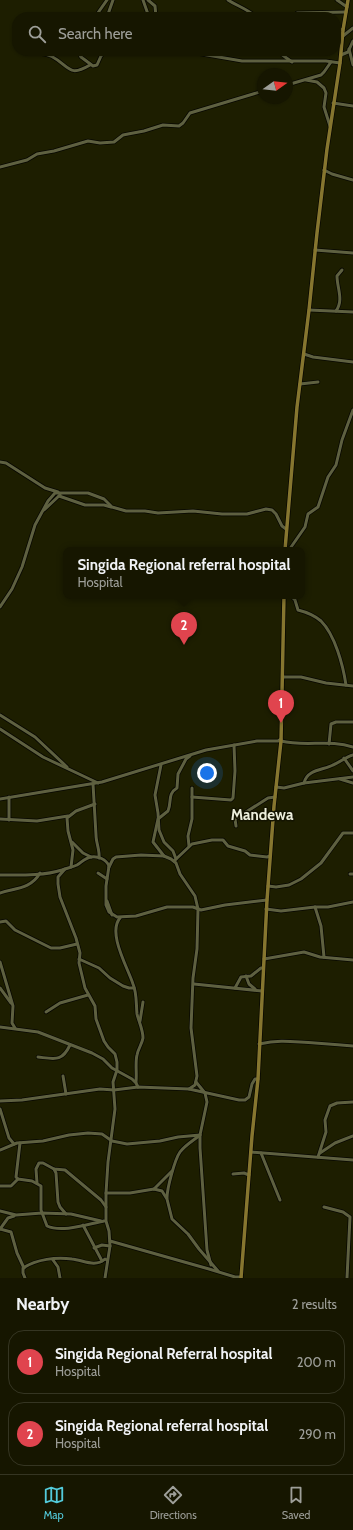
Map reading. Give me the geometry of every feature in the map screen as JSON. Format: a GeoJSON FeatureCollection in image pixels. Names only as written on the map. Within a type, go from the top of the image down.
{"type":"FeatureCollection","features":[{"type":"Feature","properties":{"kind":"main road"},"geometry":{"type":"LineString","coordinates":[[341,55],[348,0]]}},
{"type":"Feature","properties":{"kind":"main road"},"geometry":{"type":"LineString","coordinates":[[284,547],[300,384],[324,170],[341,56]]}},
{"type":"Feature","properties":{"kind":"main road"},"geometry":{"type":"LineString","coordinates":[[241,1277],[258,1079],[266,909],[281,740],[285,599]]}},
{"type":"Feature","properties":{"kind":"street"},"geometry":{"type":"LineString","coordinates":[[98,12],[107,0]]}},
{"type":"Feature","properties":{"kind":"street"},"geometry":{"type":"LineString","coordinates":[[109,12],[113,0]]}},
{"type":"Feature","properties":{"kind":"street"},"geometry":{"type":"LineString","coordinates":[[144,0],[148,12]]}},
{"type":"Feature","properties":{"kind":"street"},"geometry":{"type":"LineString","coordinates":[[148,0],[155,6],[156,12]]}},
{"type":"Feature","properties":{"kind":"street"},"geometry":{"type":"LineString","coordinates":[[228,0],[238,7],[250,12]]}},
{"type":"Feature","properties":{"kind":"street"},"geometry":{"type":"LineString","coordinates":[[337,0],[347,7]]}},
{"type":"Feature","properties":{"kind":"street"},"geometry":{"type":"LineString","coordinates":[[341,12],[346,12]]}},
{"type":"Feature","properties":{"kind":"street"},"geometry":{"type":"LineString","coordinates":[[343,36],[353,28]]}},
{"type":"Feature","properties":{"kind":"street"},"geometry":{"type":"LineString","coordinates":[[341,55],[349,49],[353,41]]}},
{"type":"Feature","properties":{"kind":"street"},"geometry":{"type":"LineString","coordinates":[[349,49],[353,65]]}},
{"type":"Feature","properties":{"kind":"street"},"geometry":{"type":"LineString","coordinates":[[51,56],[75,72],[81,71],[90,65],[97,65],[101,56]]}},
{"type":"Feature","properties":{"kind":"street"},"geometry":{"type":"LineString","coordinates":[[80,56],[90,65]]}},
{"type":"Feature","properties":{"kind":"street"},"geometry":{"type":"LineString","coordinates":[[213,56],[242,61],[340,63]]}},
{"type":"Feature","properties":{"kind":"street"},"geometry":{"type":"LineString","coordinates":[[284,56],[292,62]]}},
{"type":"Feature","properties":{"kind":"street"},"geometry":{"type":"LineString","coordinates":[[293,83],[321,75],[331,62]]}},
{"type":"Feature","properties":{"kind":"street"},"geometry":{"type":"LineString","coordinates":[[306,80],[317,82],[324,88],[326,93],[324,107],[330,126]]}},
{"type":"Feature","properties":{"kind":"street"},"geometry":{"type":"LineString","coordinates":[[0,167],[27,160],[37,154],[54,151],[88,141],[100,143],[114,142],[123,135],[144,131],[163,125],[179,126],[190,113],[257,93]]}},
{"type":"Feature","properties":{"kind":"street"},"geometry":{"type":"LineString","coordinates":[[333,103],[353,106]]}},
{"type":"Feature","properties":{"kind":"street"},"geometry":{"type":"LineString","coordinates":[[324,170],[353,180]]}},
{"type":"Feature","properties":{"kind":"street"},"geometry":{"type":"LineString","coordinates":[[315,250],[353,253]]}},
{"type":"Feature","properties":{"kind":"street"},"geometry":{"type":"LineString","coordinates":[[336,311],[339,307],[340,300],[337,276],[342,270]]}},
{"type":"Feature","properties":{"kind":"street"},"geometry":{"type":"LineString","coordinates":[[309,310],[353,312]]}},
{"type":"Feature","properties":{"kind":"street"},"geometry":{"type":"LineString","coordinates":[[304,354],[313,357],[353,362]]}},
{"type":"Feature","properties":{"kind":"street"},"geometry":{"type":"LineString","coordinates":[[300,384],[318,382]]}},
{"type":"Feature","properties":{"kind":"street"},"geometry":{"type":"LineString","coordinates":[[291,547],[305,526],[308,514],[318,507],[328,478],[336,465],[342,440],[353,410]]}},
{"type":"Feature","properties":{"kind":"street"},"geometry":{"type":"LineString","coordinates":[[0,462],[6,463],[45,488],[84,505],[104,505],[126,511],[158,513],[187,511],[222,514],[247,514],[266,509],[272,510],[276,514],[282,526],[286,529]]}},
{"type":"Feature","properties":{"kind":"street"},"geometry":{"type":"LineString","coordinates":[[0,607],[22,567],[35,525],[48,501],[54,494],[88,493],[104,499],[112,507]]}},
{"type":"Feature","properties":{"kind":"street"},"geometry":{"type":"LineString","coordinates":[[294,599],[298,610],[310,613],[320,620],[329,632],[339,656],[346,685]]}},
{"type":"Feature","properties":{"kind":"street"},"geometry":{"type":"LineString","coordinates":[[283,677],[301,677],[353,687]]}},
{"type":"Feature","properties":{"kind":"street"},"geometry":{"type":"LineString","coordinates":[[0,715],[35,737],[70,770]]}},
{"type":"Feature","properties":{"kind":"street"},"geometry":{"type":"LineString","coordinates":[[329,744],[331,724],[336,722],[353,722]]}},
{"type":"Feature","properties":{"kind":"street"},"geometry":{"type":"LineString","coordinates":[[0,729],[43,758],[98,783]]}},
{"type":"Feature","properties":{"kind":"street"},"geometry":{"type":"LineString","coordinates":[[0,799],[98,783],[191,755],[257,741],[281,740],[290,744],[329,744],[348,745],[353,747]]}},
{"type":"Feature","properties":{"kind":"street"},"geometry":{"type":"LineString","coordinates":[[192,797],[230,800],[233,798],[235,771],[234,745]]}},
{"type":"Feature","properties":{"kind":"street"},"geometry":{"type":"LineString","coordinates":[[164,856],[153,840],[158,819],[168,811],[170,795],[177,788],[178,774],[186,760],[191,755]]}},
{"type":"Feature","properties":{"kind":"street"},"geometry":{"type":"LineString","coordinates":[[304,782],[312,772],[332,766],[344,758],[353,755]]}},
{"type":"Feature","properties":{"kind":"street"},"geometry":{"type":"LineString","coordinates":[[344,758],[353,771]]}},
{"type":"Feature","properties":{"kind":"street"},"geometry":{"type":"LineString","coordinates":[[161,765],[155,794],[160,834],[164,842],[173,851],[180,874],[195,896],[198,909],[197,950],[191,1036],[196,1065],[196,1082],[194,1087],[189,1089]]}},
{"type":"Feature","properties":{"kind":"street"},"geometry":{"type":"LineString","coordinates":[[276,787],[284,788],[304,782],[353,777]]}},
{"type":"Feature","properties":{"kind":"street"},"geometry":{"type":"LineString","coordinates":[[339,778],[353,784]]}},
{"type":"Feature","properties":{"kind":"street"},"geometry":{"type":"LineString","coordinates":[[93,784],[96,838],[99,858]]}},
{"type":"Feature","properties":{"kind":"street"},"geometry":{"type":"LineString","coordinates":[[189,846],[188,837],[192,824],[192,788]]}},
{"type":"Feature","properties":{"kind":"street"},"geometry":{"type":"LineString","coordinates":[[9,797],[9,820]]}},
{"type":"Feature","properties":{"kind":"street"},"geometry":{"type":"LineString","coordinates":[[236,826],[235,819],[237,817],[245,814],[250,809],[268,798],[275,797]]}},
{"type":"Feature","properties":{"kind":"street"},"geometry":{"type":"LineString","coordinates":[[0,819],[38,821],[68,816],[76,811],[95,804]]}},
{"type":"Feature","properties":{"kind":"street"},"geometry":{"type":"LineString","coordinates":[[68,816],[66,822],[74,854],[71,867]]}},
{"type":"Feature","properties":{"kind":"street"},"geometry":{"type":"LineString","coordinates":[[268,886],[276,887],[297,882],[321,863],[343,833],[353,833]]}},
{"type":"Feature","properties":{"kind":"street"},"geometry":{"type":"LineString","coordinates":[[175,860],[189,846],[196,842],[222,840],[228,846],[245,851],[248,854],[267,857],[270,856]]}},
{"type":"Feature","properties":{"kind":"street"},"geometry":{"type":"LineString","coordinates":[[71,841],[83,853],[90,857],[99,858],[108,863],[109,867]]}},
{"type":"Feature","properties":{"kind":"street"},"geometry":{"type":"LineString","coordinates":[[175,860],[164,856],[141,855],[116,857],[113,859],[109,867],[106,900],[112,915],[120,918],[136,916],[167,907],[193,907],[201,910],[225,905],[267,900]]}},
{"type":"Feature","properties":{"kind":"street"},"geometry":{"type":"LineString","coordinates":[[0,874],[40,873],[65,869],[90,857]]}},
{"type":"Feature","properties":{"kind":"street"},"geometry":{"type":"LineString","coordinates":[[65,869],[59,876],[58,880],[60,897],[76,935],[80,953],[80,970],[88,996],[95,1006],[96,1019],[104,1041],[116,1057],[117,1070],[113,1082],[116,1109],[108,1162],[106,1193],[107,1225],[110,1243],[105,1278]]}},
{"type":"Feature","properties":{"kind":"street"},"geometry":{"type":"LineString","coordinates":[[0,893],[26,887],[37,879],[40,873]]}},
{"type":"Feature","properties":{"kind":"street"},"geometry":{"type":"LineString","coordinates":[[98,873],[107,879]]}},
{"type":"Feature","properties":{"kind":"street"},"geometry":{"type":"LineString","coordinates":[[266,909],[281,911],[328,907],[353,902]]}},
{"type":"Feature","properties":{"kind":"street"},"geometry":{"type":"LineString","coordinates":[[315,907],[321,926],[324,957]]}},
{"type":"Feature","properties":{"kind":"street"},"geometry":{"type":"LineString","coordinates":[[120,918],[116,924],[118,944],[135,990],[142,1040],[136,1058],[136,1082],[138,1087]]}},
{"type":"Feature","properties":{"kind":"street"},"geometry":{"type":"LineString","coordinates":[[0,922],[6,921],[16,930],[51,948],[60,948],[77,944]]}},
{"type":"Feature","properties":{"kind":"street"},"geometry":{"type":"LineString","coordinates":[[264,959],[304,952],[324,957],[353,960]]}},
{"type":"Feature","properties":{"kind":"street"},"geometry":{"type":"LineString","coordinates":[[79,959],[99,968],[110,978],[135,990]]}},
{"type":"Feature","properties":{"kind":"street"},"geometry":{"type":"LineString","coordinates":[[0,962],[13,1006],[12,1023],[15,1028]]}},
{"type":"Feature","properties":{"kind":"street"},"geometry":{"type":"LineString","coordinates":[[236,988],[241,978],[251,976],[263,968]]}},
{"type":"Feature","properties":{"kind":"street"},"geometry":{"type":"LineString","coordinates":[[246,976],[249,984],[257,991]]}},
{"type":"Feature","properties":{"kind":"street"},"geometry":{"type":"LineString","coordinates":[[194,984],[262,991]]}},
{"type":"Feature","properties":{"kind":"street"},"geometry":{"type":"LineString","coordinates":[[0,988],[13,1006]]}},
{"type":"Feature","properties":{"kind":"street"},"geometry":{"type":"LineString","coordinates":[[46,1012],[60,1003],[88,996]]}},
{"type":"Feature","properties":{"kind":"street"},"geometry":{"type":"LineString","coordinates":[[140,1024],[142,1002]]}},
{"type":"Feature","properties":{"kind":"street"},"geometry":{"type":"LineString","coordinates":[[0,1027],[38,1032],[103,1059],[136,1082]]}},
{"type":"Feature","properties":{"kind":"street"},"geometry":{"type":"LineString","coordinates":[[259,1044],[284,1040],[336,1043],[353,1046]]}},
{"type":"Feature","properties":{"kind":"street"},"geometry":{"type":"LineString","coordinates":[[38,1057],[61,1057],[66,1053],[70,1045]]}},
{"type":"Feature","properties":{"kind":"street"},"geometry":{"type":"LineString","coordinates":[[63,1076],[66,1094]]}},
{"type":"Feature","properties":{"kind":"street"},"geometry":{"type":"LineString","coordinates":[[0,1101],[22,1100],[100,1089],[114,1090],[138,1087],[189,1089],[245,1100],[249,1097],[253,1083],[256,1079],[258,1079]]}},
{"type":"Feature","properties":{"kind":"street"},"geometry":{"type":"LineString","coordinates":[[196,1082],[205,1093],[207,1105],[200,1135],[200,1148],[207,1250],[211,1264]]}},
{"type":"Feature","properties":{"kind":"street"},"geometry":{"type":"LineString","coordinates":[[319,1155],[326,1132],[325,1120],[330,1106],[337,1103],[353,1102]]}},
{"type":"Feature","properties":{"kind":"street"},"geometry":{"type":"LineString","coordinates":[[0,1110],[9,1138],[14,1144]]}},
{"type":"Feature","properties":{"kind":"street"},"geometry":{"type":"LineString","coordinates":[[0,1150],[14,1144],[43,1141],[91,1132],[102,1134],[112,1141],[123,1144],[200,1135]]}},
{"type":"Feature","properties":{"kind":"street"},"geometry":{"type":"LineString","coordinates":[[200,1135],[182,1149],[178,1155],[167,1188],[167,1198],[172,1219],[188,1234],[218,1271]]}},
{"type":"Feature","properties":{"kind":"street"},"geometry":{"type":"LineString","coordinates":[[319,1155],[336,1143],[353,1136]]}},
{"type":"Feature","properties":{"kind":"street"},"geometry":{"type":"LineString","coordinates":[[18,1179],[16,1173],[20,1143]]}},
{"type":"Feature","properties":{"kind":"street"},"geometry":{"type":"LineString","coordinates":[[251,1152],[319,1155],[353,1160]]}},
{"type":"Feature","properties":{"kind":"street"},"geometry":{"type":"LineString","coordinates":[[261,1153],[280,1200]]}},
{"type":"Feature","properties":{"kind":"street"},"geometry":{"type":"LineString","coordinates":[[37,1184],[36,1169],[38,1164],[43,1163],[54,1169],[67,1172],[100,1200],[106,1207]]}},
{"type":"Feature","properties":{"kind":"street"},"geometry":{"type":"LineString","coordinates":[[54,1169],[56,1173],[59,1205],[66,1214]]}},
{"type":"Feature","properties":{"kind":"street"},"geometry":{"type":"LineString","coordinates":[[154,1189],[174,1170]]}},
{"type":"Feature","properties":{"kind":"street"},"geometry":{"type":"LineString","coordinates":[[233,1174],[244,1173],[249,1175]]}},
{"type":"Feature","properties":{"kind":"street"},"geometry":{"type":"LineString","coordinates":[[18,1179],[40,1185],[42,1213],[45,1224],[48,1227],[66,1228],[104,1222]]}},
{"type":"Feature","properties":{"kind":"street"},"geometry":{"type":"LineString","coordinates":[[0,1186],[11,1186],[18,1179]]}},
{"type":"Feature","properties":{"kind":"street"},"geometry":{"type":"LineString","coordinates":[[106,1193],[130,1193],[154,1189],[162,1191],[167,1198]]}},
{"type":"Feature","properties":{"kind":"street"},"geometry":{"type":"LineString","coordinates":[[324,1207],[343,1212],[350,1217],[347,1278]]}},
{"type":"Feature","properties":{"kind":"street"},"geometry":{"type":"LineString","coordinates":[[0,1211],[17,1215]]}},
{"type":"Feature","properties":{"kind":"street"},"geometry":{"type":"LineString","coordinates":[[25,1278],[23,1273],[24,1268],[17,1253],[11,1232],[0,1229],[8,1218],[17,1215],[42,1213],[66,1214],[77,1215],[104,1222],[107,1225]]}},
{"type":"Feature","properties":{"kind":"street"},"geometry":{"type":"LineString","coordinates":[[83,1225],[102,1261]]}},
{"type":"Feature","properties":{"kind":"street"},"geometry":{"type":"LineString","coordinates":[[94,1248],[110,1243],[218,1271],[235,1277],[241,1277]]}},
{"type":"Feature","properties":{"kind":"street"},"geometry":{"type":"LineString","coordinates":[[348,1257],[353,1256]]}},
{"type":"Feature","properties":{"kind":"street"},"geometry":{"type":"LineString","coordinates":[[24,1268],[37,1262],[53,1260],[71,1259],[89,1263],[102,1261],[105,1259],[107,1260]]}},
{"type":"Feature","properties":{"kind":"street"},"geometry":{"type":"LineString","coordinates":[[53,1260],[58,1267],[60,1278]]}},
{"type":"Feature","properties":{"kind":"place","name":"Singida Regional referral hospital"},"geometry":{"type":"Point","coordinates":[184,645]}},
{"type":"Feature","properties":{"kind":"place","name":"Singida Regional Referral hospital"},"geometry":{"type":"Point","coordinates":[281,723]}},
{"type":"Feature","properties":{"kind":"district","name":"Mandewa"},"geometry":{"type":"Point","coordinates":[262,815]}}]}
